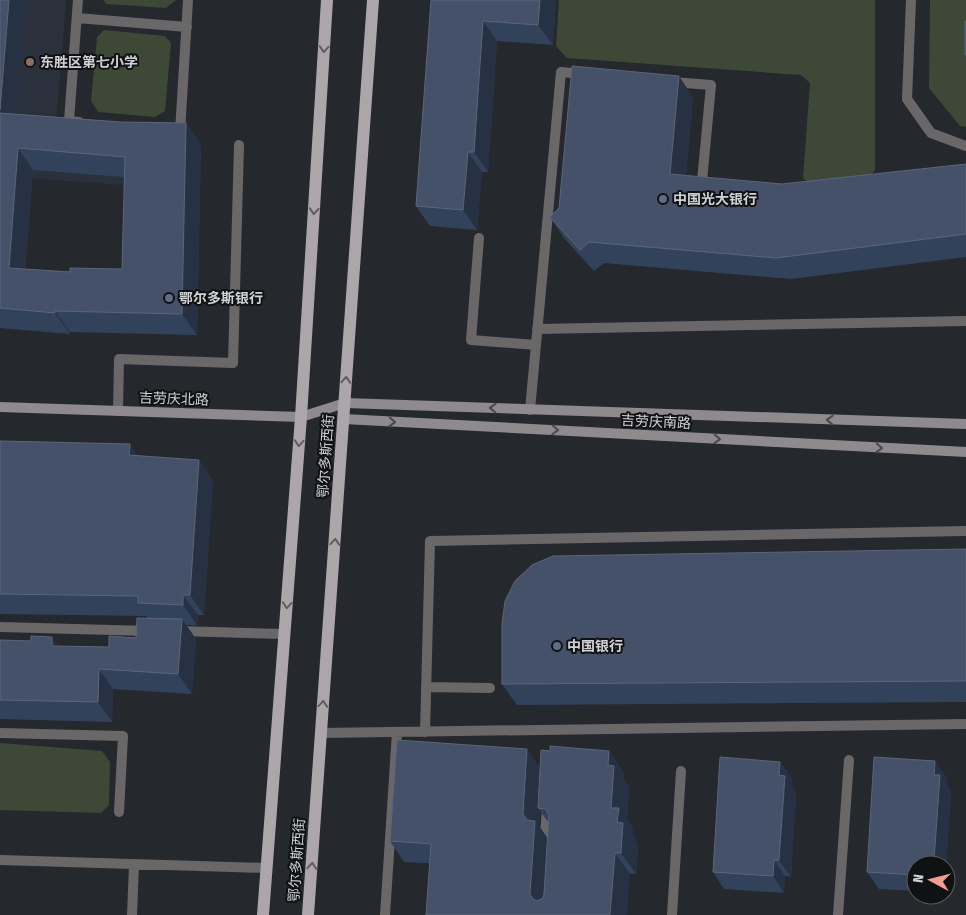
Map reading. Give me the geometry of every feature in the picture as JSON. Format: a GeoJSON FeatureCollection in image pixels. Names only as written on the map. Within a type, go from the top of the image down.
{"type":"FeatureCollection","features":[{"type":"Feature","properties":{"kind":"main road","name":"鄂尔多斯西街"},"geometry":{"type":"LineString","coordinates":[[263,915],[301,417],[327,0]]}},
{"type":"Feature","properties":{"kind":"main road","name":"鄂尔多斯西街"},"geometry":{"type":"LineString","coordinates":[[308,915],[373,0]]}},
{"type":"Feature","properties":{"kind":"main road","name":"吉劳庆北路"},"geometry":{"type":"LineString","coordinates":[[0,407],[301,417],[345,403]]}},
{"type":"Feature","properties":{"kind":"main road","name":"吉劳庆南路"},"geometry":{"type":"LineString","coordinates":[[345,403],[966,424]]}},
{"type":"Feature","properties":{"kind":"main road","name":"吉劳庆南路"},"geometry":{"type":"LineString","coordinates":[[344,419],[966,452]]}},
{"type":"Feature","properties":{"kind":"lane"},"geometry":{"type":"LineString","coordinates":[[78,0],[69,121],[87,123]]}},
{"type":"Feature","properties":{"kind":"lane"},"geometry":{"type":"LineString","coordinates":[[161,130],[180,132],[188,0]]}},
{"type":"Feature","properties":{"kind":"lane"},"geometry":{"type":"LineString","coordinates":[[911,0],[908,98],[931,133],[966,146]]}},
{"type":"Feature","properties":{"kind":"lane"},"geometry":{"type":"LineString","coordinates":[[77,18],[187,26]]}},
{"type":"Feature","properties":{"kind":"lane"},"geometry":{"type":"LineString","coordinates":[[530,410],[561,72],[598,75]]}},
{"type":"Feature","properties":{"kind":"lane"},"geometry":{"type":"LineString","coordinates":[[664,81],[711,85],[702,181]]}},
{"type":"Feature","properties":{"kind":"lane"},"geometry":{"type":"LineString","coordinates":[[118,411],[119,359],[233,363],[239,145]]}},
{"type":"Feature","properties":{"kind":"lane"},"geometry":{"type":"LineString","coordinates":[[479,238],[471,340],[536,345]]}},
{"type":"Feature","properties":{"kind":"lane"},"geometry":{"type":"LineString","coordinates":[[537,329],[966,321]]}},
{"type":"Feature","properties":{"kind":"lane"},"geometry":{"type":"LineString","coordinates":[[425,732],[430,541],[966,531]]}},
{"type":"Feature","properties":{"kind":"lane"},"geometry":{"type":"LineString","coordinates":[[0,627],[284,634]]}},
{"type":"Feature","properties":{"kind":"lane"},"geometry":{"type":"LineString","coordinates":[[426,686],[490,688]]}},
{"type":"Feature","properties":{"kind":"lane"},"geometry":{"type":"LineString","coordinates":[[321,733],[966,724]]}},
{"type":"Feature","properties":{"kind":"lane"},"geometry":{"type":"LineString","coordinates":[[385,915],[397,732]]}},
{"type":"Feature","properties":{"kind":"lane"},"geometry":{"type":"LineString","coordinates":[[0,733],[123,736],[119,812]]}},
{"type":"Feature","properties":{"kind":"lane"},"geometry":{"type":"LineString","coordinates":[[838,915],[849,760]]}},
{"type":"Feature","properties":{"kind":"lane"},"geometry":{"type":"LineString","coordinates":[[672,915],[681,771]]}},
{"type":"Feature","properties":{"kind":"lane"},"geometry":{"type":"LineString","coordinates":[[547,798],[545,835],[557,836],[556,846]]}},
{"type":"Feature","properties":{"kind":"lane"},"geometry":{"type":"LineString","coordinates":[[0,860],[267,868]]}},
{"type":"Feature","properties":{"kind":"lane"},"geometry":{"type":"LineString","coordinates":[[132,915],[134,864]]}},
{"type":"Feature","properties":{"kind":"shaded area","name":"东胜区第七小学"},"geometry":{"type":"Polygon","coordinates":[[[0,0],[66,0],[56,124],[136,186],[0,176],[0,0]]]}},
{"type":"Feature","properties":{"kind":"green space"},"geometry":{"type":"Polygon","coordinates":[[[103,0],[176,0],[166,8],[106,4],[103,0]]]}},
{"type":"Feature","properties":{"kind":"green space"},"geometry":{"type":"Polygon","coordinates":[[[559,0],[875,0],[875,170],[867,180],[811,185],[803,178],[810,83],[801,75],[567,58],[556,46],[559,0]]]}},
{"type":"Feature","properties":{"kind":"green space"},"geometry":{"type":"Polygon","coordinates":[[[930,0],[966,0],[966,127],[960,126],[929,88],[930,0]]]}},
{"type":"Feature","properties":{"kind":"green space"},"geometry":{"type":"Polygon","coordinates":[[[104,30],[165,36],[171,43],[165,111],[155,117],[98,112],[91,101],[97,37],[104,30]]]}},
{"type":"Feature","properties":{"kind":"green space"},"geometry":{"type":"Polygon","coordinates":[[[0,743],[102,751],[110,762],[109,805],[101,813],[0,810],[0,743]]]}},
{"type":"Feature","properties":{"kind":"building"},"geometry":{"type":"Polygon","coordinates":[[[0,0],[9,0],[0,110],[0,0]]]}},
{"type":"Feature","properties":{"kind":"building"},"geometry":{"type":"Polygon","coordinates":[[[431,0],[540,0],[538,25],[483,21],[474,152],[468,152],[463,210],[416,206],[431,0]]]}},
{"type":"Feature","properties":{"kind":"building"},"geometry":{"type":"Polygon","coordinates":[[[966,21],[966,55],[965,55],[966,21]]]}},
{"type":"Feature","properties":{"kind":"building"},"geometry":{"type":"Polygon","coordinates":[[[572,66],[679,76],[670,174],[782,184],[966,164],[966,234],[776,258],[589,242],[580,250],[550,217],[559,208],[572,66]]]}},
{"type":"Feature","properties":{"kind":"building"},"geometry":{"type":"Polygon","coordinates":[[[0,113],[120,122],[186,123],[182,314],[55,311],[55,313],[0,308],[0,113]],[[18,148],[9,268],[70,272],[70,268],[122,269],[125,157],[18,148]]]}},
{"type":"Feature","properties":{"kind":"building"},"geometry":{"type":"Polygon","coordinates":[[[0,441],[130,444],[129,455],[199,460],[190,595],[183,595],[183,605],[138,603],[138,596],[0,594],[0,441]]]}},
{"type":"Feature","properties":{"kind":"building"},"geometry":{"type":"Polygon","coordinates":[[[966,549],[966,681],[502,684],[502,624],[505,601],[515,581],[532,565],[553,556],[966,549]]]}},
{"type":"Feature","properties":{"kind":"building"},"geometry":{"type":"Polygon","coordinates":[[[137,618],[182,619],[178,674],[99,669],[98,702],[0,700],[0,640],[31,641],[31,636],[52,637],[52,646],[109,647],[109,636],[136,638],[137,618]]]}},
{"type":"Feature","properties":{"kind":"building"},"geometry":{"type":"Polygon","coordinates":[[[397,740],[527,749],[523,814],[527,820],[535,821],[530,894],[537,901],[543,898],[544,894],[549,815],[546,809],[538,808],[541,750],[550,751],[550,746],[609,751],[608,765],[614,766],[611,808],[619,808],[617,822],[623,823],[621,853],[615,853],[610,915],[426,915],[431,844],[390,841],[397,740]]]}},
{"type":"Feature","properties":{"kind":"building"},"geometry":{"type":"Polygon","coordinates":[[[720,757],[780,762],[779,775],[785,776],[779,860],[774,860],[773,876],[713,872],[720,757]]]}},
{"type":"Feature","properties":{"kind":"building"},"geometry":{"type":"Polygon","coordinates":[[[874,757],[935,761],[934,775],[940,775],[934,855],[906,855],[906,874],[867,872],[874,757]]]}},
{"type":"Feature","properties":{"kind":"place","name":"东胜区第七小学"},"geometry":{"type":"Point","coordinates":[30,62]}},
{"type":"Feature","properties":{"kind":"place","name":"中国光大银行"},"geometry":{"type":"Point","coordinates":[663,199]}},
{"type":"Feature","properties":{"kind":"place","name":"鄂尔多斯银行"},"geometry":{"type":"Point","coordinates":[169,298]}},
{"type":"Feature","properties":{"kind":"place","name":"中国银行"},"geometry":{"type":"Point","coordinates":[557,646]}}]}
